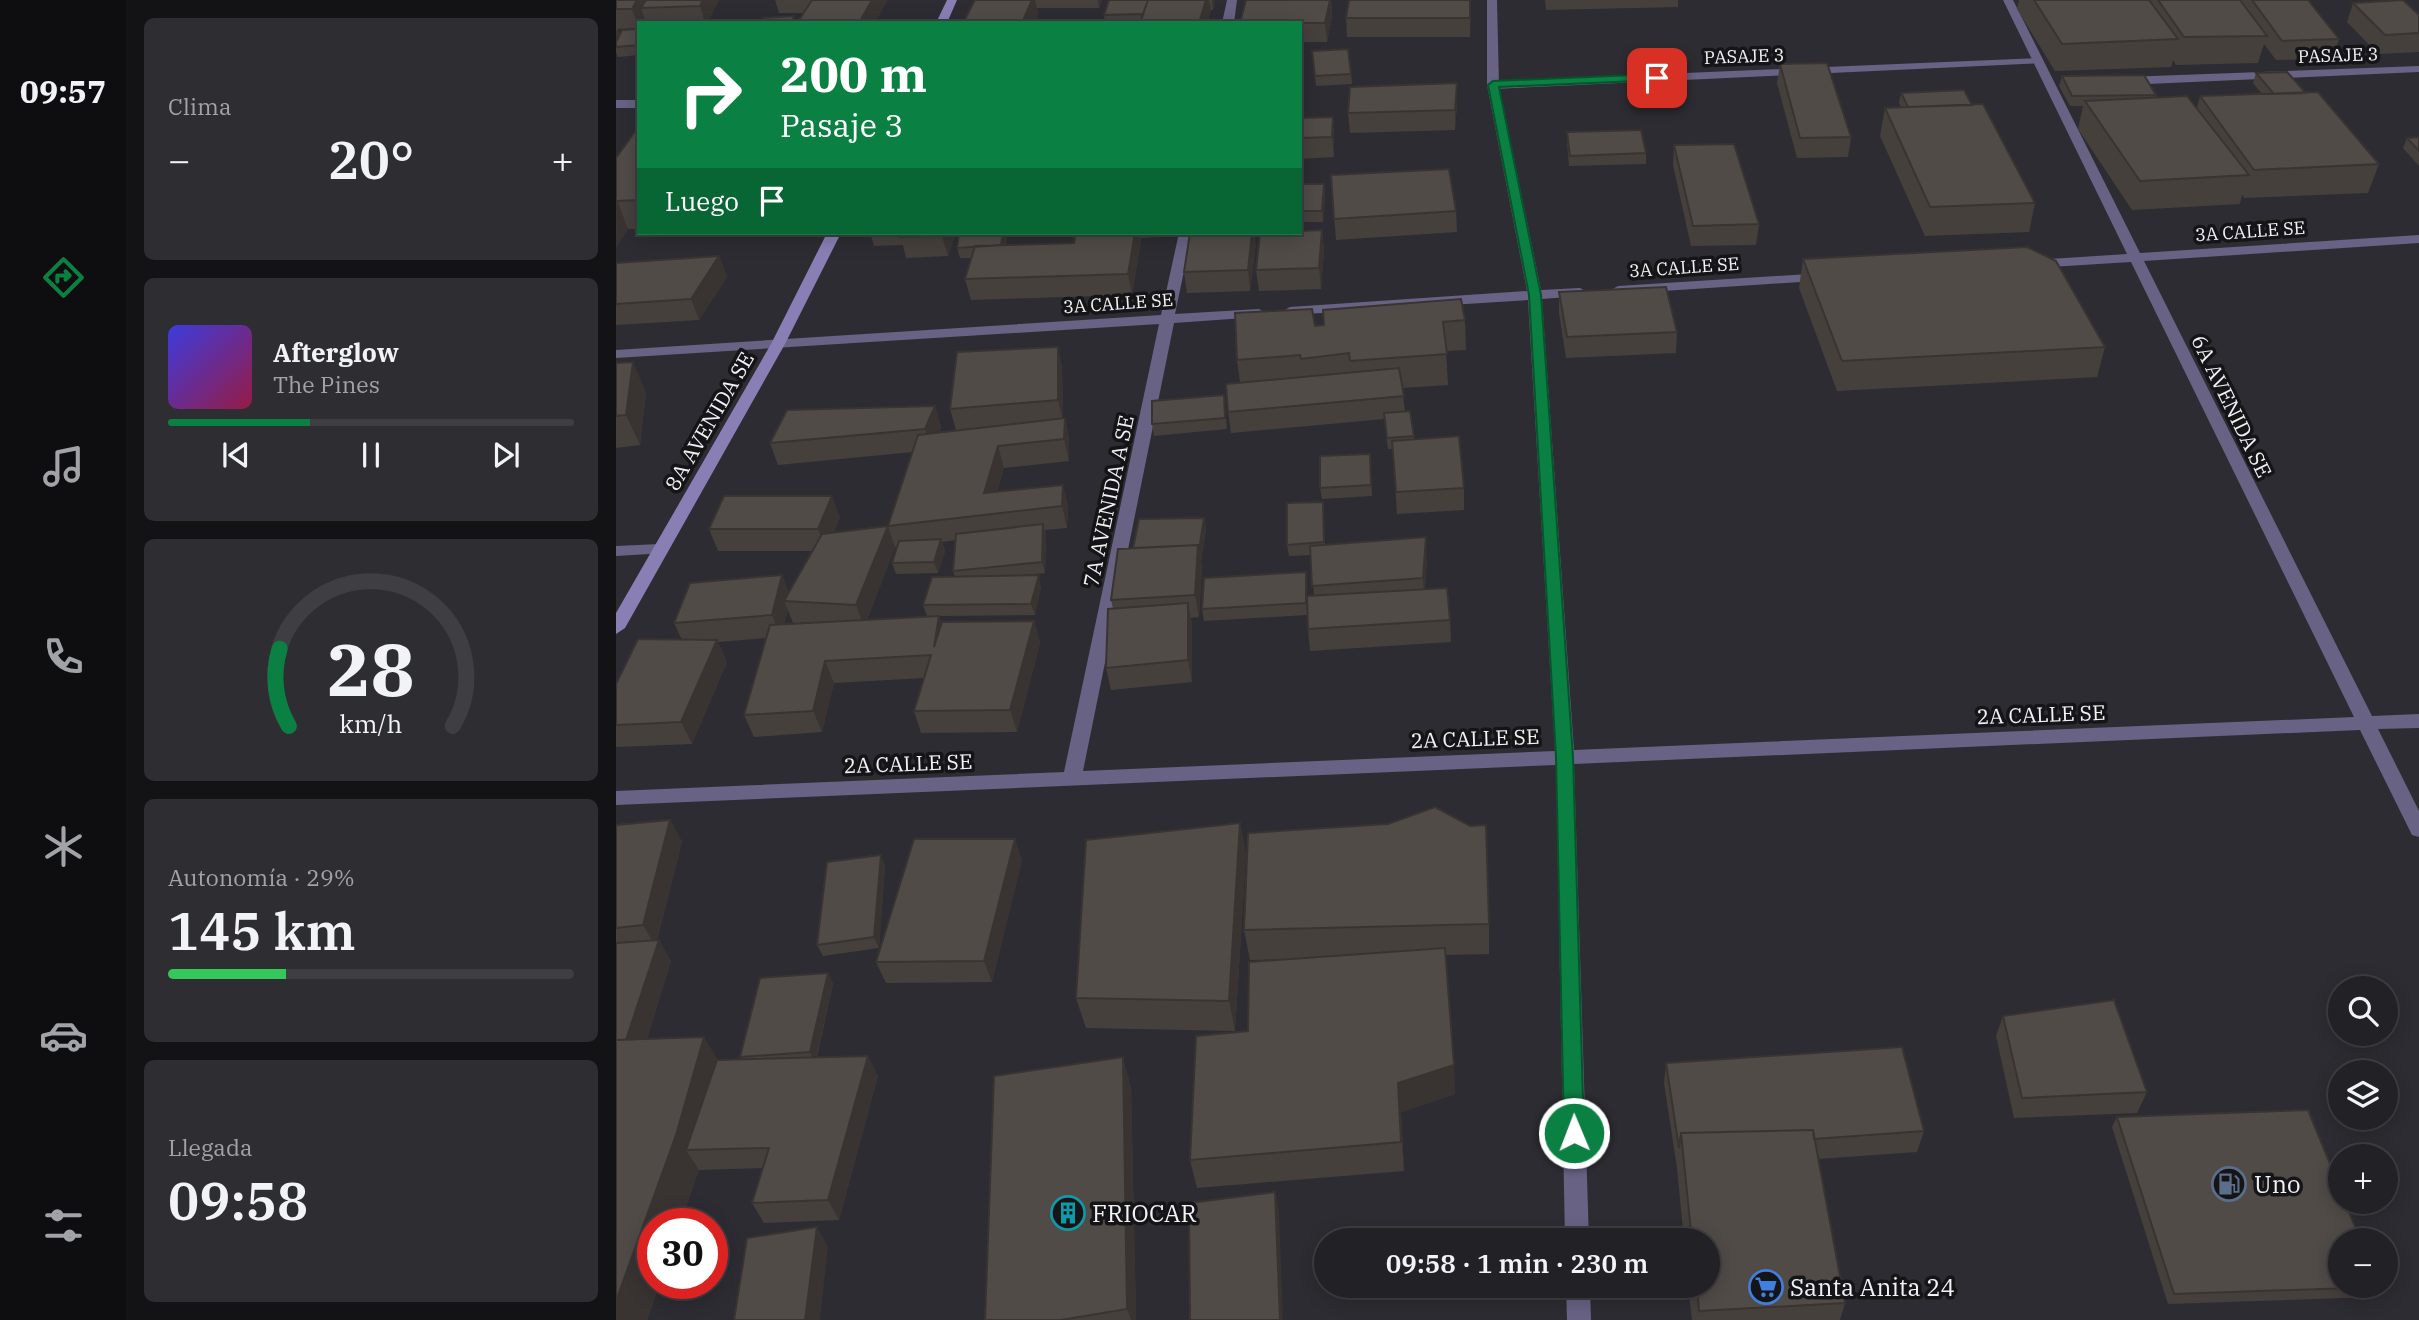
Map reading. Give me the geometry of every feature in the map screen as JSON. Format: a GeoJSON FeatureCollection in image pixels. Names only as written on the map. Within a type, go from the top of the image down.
{"type":"FeatureCollection","features":[{"type":"Feature","properties":{"kind":"street"},"geometry":{"type":"LineString","coordinates":[[942,21],[952,0]]}},
{"type":"Feature","properties":{"kind":"street"},"geometry":{"type":"LineString","coordinates":[[1228,21],[1232,0]]}},
{"type":"Feature","properties":{"kind":"street"},"geometry":{"type":"LineString","coordinates":[[1492,0],[1493,85],[1535,295],[1565,757],[1577,1228]]}},
{"type":"Feature","properties":{"kind":"street","name":"6A AVENIDA SE"},"geometry":{"type":"LineString","coordinates":[[2008,0],[2038,61],[2056,83],[2136,258],[2419,830]]}},
{"type":"Feature","properties":{"kind":"street","name":"PASAJE 3"},"geometry":{"type":"LineString","coordinates":[[1493,85],[2038,61]]}},
{"type":"Feature","properties":{"kind":"street","name":"PASAJE 3"},"geometry":{"type":"LineString","coordinates":[[2118,81],[2419,69]]}},
{"type":"Feature","properties":{"kind":"street"},"geometry":{"type":"LineString","coordinates":[[616,104],[637,104]]}},
{"type":"Feature","properties":{"kind":"street","name":"8A AVENIDA SE"},"geometry":{"type":"LineString","coordinates":[[616,628],[778,344],[833,235]]}},
{"type":"Feature","properties":{"kind":"street","name":"7A AVENIDA A SE"},"geometry":{"type":"LineString","coordinates":[[1072,779],[1185,235]]}},
{"type":"Feature","properties":{"kind":"street","name":"3A CALLE SE"},"geometry":{"type":"LineString","coordinates":[[2024,265],[2419,239]]}},
{"type":"Feature","properties":{"kind":"street","name":"3A CALLE SE"},"geometry":{"type":"LineString","coordinates":[[616,354],[1842,276]]}},
{"type":"Feature","properties":{"kind":"street"},"geometry":{"type":"LineString","coordinates":[[616,551],[660,549]]}},
{"type":"Feature","properties":{"kind":"street","name":"2A CALLE SE"},"geometry":{"type":"LineString","coordinates":[[616,798],[2419,721]]}},
{"type":"Feature","properties":{"kind":"street"},"geometry":{"type":"LineString","coordinates":[[1578,1298],[1579,1320]]}},
{"type":"Feature","properties":{"kind":"building"},"geometry":{"type":"Polygon","coordinates":[[[616,0],[637,0],[632,9],[616,9],[616,0]]]}},
{"type":"Feature","properties":{"kind":"building"},"geometry":{"type":"Polygon","coordinates":[[[646,0],[703,0],[700,6],[641,8],[646,0]]]}},
{"type":"Feature","properties":{"kind":"building"},"geometry":{"type":"Polygon","coordinates":[[[812,0],[872,0],[860,21],[798,21],[812,0]]]}},
{"type":"Feature","properties":{"kind":"building"},"geometry":{"type":"Polygon","coordinates":[[[975,0],[1032,0],[1023,21],[964,21],[975,0]]]}},
{"type":"Feature","properties":{"kind":"building"},"geometry":{"type":"Polygon","coordinates":[[[1109,0],[1148,0],[1143,14],[1104,15],[1109,0]]]}},
{"type":"Feature","properties":{"kind":"building"},"geometry":{"type":"Polygon","coordinates":[[[1148,0],[1206,0],[1200,21],[1141,21],[1148,0]]]}},
{"type":"Feature","properties":{"kind":"building"},"geometry":{"type":"Polygon","coordinates":[[[1246,0],[1330,0],[1325,23],[1241,21],[1246,0]]]}},
{"type":"Feature","properties":{"kind":"building"},"geometry":{"type":"Polygon","coordinates":[[[1349,0],[1470,0],[1470,18],[1346,18],[1349,0]]]}},
{"type":"Feature","properties":{"kind":"building"},"geometry":{"type":"Polygon","coordinates":[[[2034,0],[2149,0],[2178,39],[2062,44],[2034,0]]]}},
{"type":"Feature","properties":{"kind":"building"},"geometry":{"type":"Polygon","coordinates":[[[2158,0],[2240,0],[2267,36],[2184,37],[2158,0]]]}},
{"type":"Feature","properties":{"kind":"building"},"geometry":{"type":"Polygon","coordinates":[[[2252,0],[2308,0],[2339,39],[2282,41],[2252,0]]]}},
{"type":"Feature","properties":{"kind":"building"},"geometry":{"type":"Polygon","coordinates":[[[2403,0],[2419,15],[2419,33],[2385,35],[2353,3],[2403,0]]]}},
{"type":"Feature","properties":{"kind":"building"},"geometry":{"type":"Polygon","coordinates":[[[794,16],[793,21],[762,21],[763,18],[794,16]]]}},
{"type":"Feature","properties":{"kind":"building"},"geometry":{"type":"Polygon","coordinates":[[[637,29],[637,45],[616,47],[622,30],[637,29]]]}},
{"type":"Feature","properties":{"kind":"building"},"geometry":{"type":"Polygon","coordinates":[[[1348,49],[1351,74],[1315,76],[1312,51],[1348,49]]]}},
{"type":"Feature","properties":{"kind":"building"},"geometry":{"type":"Polygon","coordinates":[[[1827,63],[1851,137],[1800,138],[1780,64],[1827,63]]]}},
{"type":"Feature","properties":{"kind":"building"},"geometry":{"type":"Polygon","coordinates":[[[2287,72],[2306,93],[2274,94],[2256,73],[2287,72]]]}},
{"type":"Feature","properties":{"kind":"building"},"geometry":{"type":"Polygon","coordinates":[[[2144,75],[2156,95],[2072,96],[2062,76],[2144,75]]]}},
{"type":"Feature","properties":{"kind":"building"},"geometry":{"type":"Polygon","coordinates":[[[1457,83],[1455,110],[1348,113],[1350,87],[1457,83]]]}},
{"type":"Feature","properties":{"kind":"building"},"geometry":{"type":"Polygon","coordinates":[[[1964,90],[1972,105],[1908,107],[1901,93],[1964,90]]]}},
{"type":"Feature","properties":{"kind":"building"},"geometry":{"type":"Polygon","coordinates":[[[2318,92],[2379,164],[2254,170],[2200,96],[2318,92]]]}},
{"type":"Feature","properties":{"kind":"building"},"geometry":{"type":"Polygon","coordinates":[[[2187,96],[2249,175],[2140,181],[2085,101],[2187,96]]]}},
{"type":"Feature","properties":{"kind":"building"},"geometry":{"type":"Polygon","coordinates":[[[1983,104],[2035,203],[1930,207],[1885,108],[1983,104]]]}},
{"type":"Feature","properties":{"kind":"building"},"geometry":{"type":"Polygon","coordinates":[[[1333,117],[1332,137],[1302,138],[1302,118],[1333,117]]]}},
{"type":"Feature","properties":{"kind":"building"},"geometry":{"type":"Polygon","coordinates":[[[637,129],[637,200],[616,201],[616,158],[637,129]]]}},
{"type":"Feature","properties":{"kind":"building"},"geometry":{"type":"Polygon","coordinates":[[[1641,130],[1646,153],[1570,156],[1567,132],[1641,130]]]}},
{"type":"Feature","properties":{"kind":"building"},"geometry":{"type":"Polygon","coordinates":[[[2419,137],[2419,151],[2407,138],[2419,137]]]}},
{"type":"Feature","properties":{"kind":"building"},"geometry":{"type":"Polygon","coordinates":[[[1734,144],[1759,224],[1693,226],[1674,145],[1734,144]]]}},
{"type":"Feature","properties":{"kind":"building"},"geometry":{"type":"Polygon","coordinates":[[[1449,169],[1456,211],[1334,219],[1331,175],[1449,169]]]}},
{"type":"Feature","properties":{"kind":"building"},"geometry":{"type":"Polygon","coordinates":[[[1302,184],[1324,184],[1322,211],[1302,211],[1302,184]]]}},
{"type":"Feature","properties":{"kind":"building"},"geometry":{"type":"Polygon","coordinates":[[[1322,230],[1319,268],[1256,270],[1260,235],[1302,235],[1302,231],[1322,230]]]}},
{"type":"Feature","properties":{"kind":"building"},"geometry":{"type":"Polygon","coordinates":[[[901,235],[942,235],[942,236],[900,237],[901,235]]]}},
{"type":"Feature","properties":{"kind":"building"},"geometry":{"type":"Polygon","coordinates":[[[959,235],[1003,235],[1001,245],[957,248],[959,235]]]}},
{"type":"Feature","properties":{"kind":"building"},"geometry":{"type":"Polygon","coordinates":[[[1076,235],[1135,235],[1128,274],[965,279],[975,246],[1074,243],[1076,235]]]}},
{"type":"Feature","properties":{"kind":"building"},"geometry":{"type":"Polygon","coordinates":[[[1190,235],[1252,235],[1248,270],[1184,272],[1190,235]]]}},
{"type":"Feature","properties":{"kind":"building"},"geometry":{"type":"Polygon","coordinates":[[[2027,247],[2056,261],[2105,347],[1842,361],[1803,259],[2027,247]]]}},
{"type":"Feature","properties":{"kind":"building"},"geometry":{"type":"Polygon","coordinates":[[[719,256],[691,299],[616,304],[616,263],[719,256]]]}},
{"type":"Feature","properties":{"kind":"building"},"geometry":{"type":"Polygon","coordinates":[[[1666,287],[1677,332],[1567,337],[1559,292],[1666,287]]]}},
{"type":"Feature","properties":{"kind":"building"},"geometry":{"type":"Polygon","coordinates":[[[1461,299],[1465,320],[1443,322],[1447,354],[1350,361],[1349,353],[1301,359],[1300,355],[1237,360],[1235,313],[1312,309],[1315,326],[1324,325],[1323,310],[1461,299]]]}},
{"type":"Feature","properties":{"kind":"building"},"geometry":{"type":"Polygon","coordinates":[[[1058,347],[1058,400],[950,409],[957,352],[1058,347]]]}},
{"type":"Feature","properties":{"kind":"building"},"geometry":{"type":"Polygon","coordinates":[[[633,362],[626,415],[616,416],[616,363],[633,362]]]}},
{"type":"Feature","properties":{"kind":"building"},"geometry":{"type":"Polygon","coordinates":[[[1399,368],[1404,396],[1228,412],[1226,384],[1399,368]]]}},
{"type":"Feature","properties":{"kind":"building"},"geometry":{"type":"Polygon","coordinates":[[[1224,395],[1225,418],[1152,424],[1152,401],[1224,395]]]}},
{"type":"Feature","properties":{"kind":"building"},"geometry":{"type":"Polygon","coordinates":[[[935,406],[925,429],[770,443],[787,410],[935,406]]]}},
{"type":"Feature","properties":{"kind":"building"},"geometry":{"type":"Polygon","coordinates":[[[1410,411],[1414,436],[1387,438],[1384,413],[1410,411]]]}},
{"type":"Feature","properties":{"kind":"building"},"geometry":{"type":"Polygon","coordinates":[[[1065,418],[1064,439],[998,446],[984,493],[1063,485],[1062,506],[888,526],[918,435],[1065,418]]]}},
{"type":"Feature","properties":{"kind":"building"},"geometry":{"type":"Polygon","coordinates":[[[1459,436],[1464,488],[1396,492],[1392,441],[1459,436]]]}},
{"type":"Feature","properties":{"kind":"building"},"geometry":{"type":"Polygon","coordinates":[[[1370,454],[1371,485],[1320,488],[1320,456],[1370,454]]]}},
{"type":"Feature","properties":{"kind":"building"},"geometry":{"type":"Polygon","coordinates":[[[724,496],[832,496],[818,529],[709,529],[724,496]]]}},
{"type":"Feature","properties":{"kind":"building"},"geometry":{"type":"Polygon","coordinates":[[[1323,502],[1324,542],[1287,545],[1287,503],[1323,502]]]}},
{"type":"Feature","properties":{"kind":"building"},"geometry":{"type":"Polygon","coordinates":[[[1204,518],[1199,550],[1198,545],[1133,548],[1139,519],[1204,518]]]}},
{"type":"Feature","properties":{"kind":"building"},"geometry":{"type":"Polygon","coordinates":[[[1043,524],[1042,562],[953,571],[956,534],[1043,524]]]}},
{"type":"Feature","properties":{"kind":"building"},"geometry":{"type":"Polygon","coordinates":[[[888,526],[856,605],[784,601],[822,534],[888,526]]]}},
{"type":"Feature","properties":{"kind":"building"},"geometry":{"type":"Polygon","coordinates":[[[1426,537],[1423,578],[1312,586],[1310,546],[1426,537]]]}},
{"type":"Feature","properties":{"kind":"building"},"geometry":{"type":"Polygon","coordinates":[[[941,539],[934,562],[892,563],[899,541],[941,539]]]}},
{"type":"Feature","properties":{"kind":"building"},"geometry":{"type":"Polygon","coordinates":[[[1198,545],[1195,595],[1111,600],[1118,549],[1198,545]]]}},
{"type":"Feature","properties":{"kind":"building"},"geometry":{"type":"Polygon","coordinates":[[[1306,572],[1306,603],[1202,609],[1204,578],[1306,572]]]}},
{"type":"Feature","properties":{"kind":"building"},"geometry":{"type":"Polygon","coordinates":[[[782,575],[772,615],[674,623],[690,583],[782,575]]]}},
{"type":"Feature","properties":{"kind":"building"},"geometry":{"type":"Polygon","coordinates":[[[1039,575],[1031,604],[923,605],[932,577],[1039,575]]]}},
{"type":"Feature","properties":{"kind":"building"},"geometry":{"type":"Polygon","coordinates":[[[1447,588],[1450,620],[1308,629],[1307,596],[1447,588]]]}},
{"type":"Feature","properties":{"kind":"building"},"geometry":{"type":"Polygon","coordinates":[[[1188,603],[1188,660],[1106,668],[1108,609],[1188,603]]]}},
{"type":"Feature","properties":{"kind":"building"},"geometry":{"type":"Polygon","coordinates":[[[939,616],[934,647],[942,622],[1034,621],[1010,710],[914,711],[931,655],[825,661],[813,711],[744,715],[770,625],[939,616]]]}},
{"type":"Feature","properties":{"kind":"building"},"geometry":{"type":"Polygon","coordinates":[[[638,639],[717,640],[681,722],[616,725],[616,684],[638,639]]]}},
{"type":"Feature","properties":{"kind":"building"},"geometry":{"type":"Polygon","coordinates":[[[1435,807],[1470,826],[1486,825],[1489,924],[1244,930],[1248,833],[1388,824],[1435,807]]]}},
{"type":"Feature","properties":{"kind":"building"},"geometry":{"type":"Polygon","coordinates":[[[670,820],[643,925],[616,928],[616,825],[670,820]]]}},
{"type":"Feature","properties":{"kind":"building"},"geometry":{"type":"Polygon","coordinates":[[[1240,823],[1229,1001],[1076,998],[1086,840],[1240,823]]]}},
{"type":"Feature","properties":{"kind":"building"},"geometry":{"type":"Polygon","coordinates":[[[914,839],[1015,839],[984,961],[876,962],[914,839]]]}},
{"type":"Feature","properties":{"kind":"building"},"geometry":{"type":"Polygon","coordinates":[[[881,855],[874,937],[817,945],[827,862],[881,855]]]}},
{"type":"Feature","properties":{"kind":"building"},"geometry":{"type":"Polygon","coordinates":[[[659,940],[626,1040],[616,1040],[616,943],[659,940]]]}},
{"type":"Feature","properties":{"kind":"building"},"geometry":{"type":"Polygon","coordinates":[[[1445,948],[1454,1065],[1398,1083],[1401,1142],[1190,1160],[1196,1036],[1248,1031],[1249,962],[1445,948]]]}},
{"type":"Feature","properties":{"kind":"building"},"geometry":{"type":"Polygon","coordinates":[[[828,973],[810,1052],[740,1057],[760,978],[828,973]]]}},
{"type":"Feature","properties":{"kind":"building"},"geometry":{"type":"Polygon","coordinates":[[[2114,1000],[2147,1092],[2022,1098],[2003,1016],[2114,1000]]]}},
{"type":"Feature","properties":{"kind":"building"},"geometry":{"type":"Polygon","coordinates":[[[704,1037],[676,1135],[650,1208],[637,1208],[637,1243],[616,1301],[616,1040],[704,1037]]]}},
{"type":"Feature","properties":{"kind":"building"},"geometry":{"type":"Polygon","coordinates":[[[1902,1047],[1924,1131],[1814,1139],[1813,1130],[1681,1133],[1679,1148],[1666,1063],[1902,1047]]]}},
{"type":"Feature","properties":{"kind":"building"},"geometry":{"type":"Polygon","coordinates":[[[868,1056],[828,1200],[752,1203],[769,1148],[686,1150],[717,1060],[868,1056]]]}},
{"type":"Feature","properties":{"kind":"building","name":"FRIOCAR"},"geometry":{"type":"Polygon","coordinates":[[[1123,1057],[1127,1309],[1061,1320],[985,1320],[994,1076],[1123,1057]]]}},
{"type":"Feature","properties":{"kind":"building","name":"Uno"},"geometry":{"type":"Polygon","coordinates":[[[2308,1110],[2328,1159],[2328,1214],[2350,1214],[2356,1228],[2328,1228],[2328,1289],[2174,1294],[2117,1117],[2308,1110]]]}},
{"type":"Feature","properties":{"kind":"building"},"geometry":{"type":"Polygon","coordinates":[[[1813,1130],[1845,1303],[1699,1311],[1698,1298],[1720,1298],[1720,1228],[1691,1228],[1681,1133],[1813,1130]]]}},
{"type":"Feature","properties":{"kind":"building"},"geometry":{"type":"Polygon","coordinates":[[[1275,1192],[1280,1320],[1190,1320],[1189,1203],[1275,1192]]]}},
{"type":"Feature","properties":{"kind":"building"},"geometry":{"type":"Polygon","coordinates":[[[817,1227],[805,1320],[734,1320],[747,1238],[817,1227]]]}},
{"type":"Feature","properties":{"kind":"place","name":"Uno"},"geometry":{"type":"Point","coordinates":[2229,1184]}},
{"type":"Feature","properties":{"kind":"place","name":"FRIOCAR"},"geometry":{"type":"Point","coordinates":[1068,1213]}},
{"type":"Feature","properties":{"kind":"place","name":"Santa Anita 24"},"geometry":{"type":"Point","coordinates":[1766,1287]}},
{"type":"Feature","properties":{"kind":"route"},"geometry":{"type":"LineString","coordinates":[[1574,1133],[1565,757],[1535,295],[1493,85],[1657,78]]}}]}
